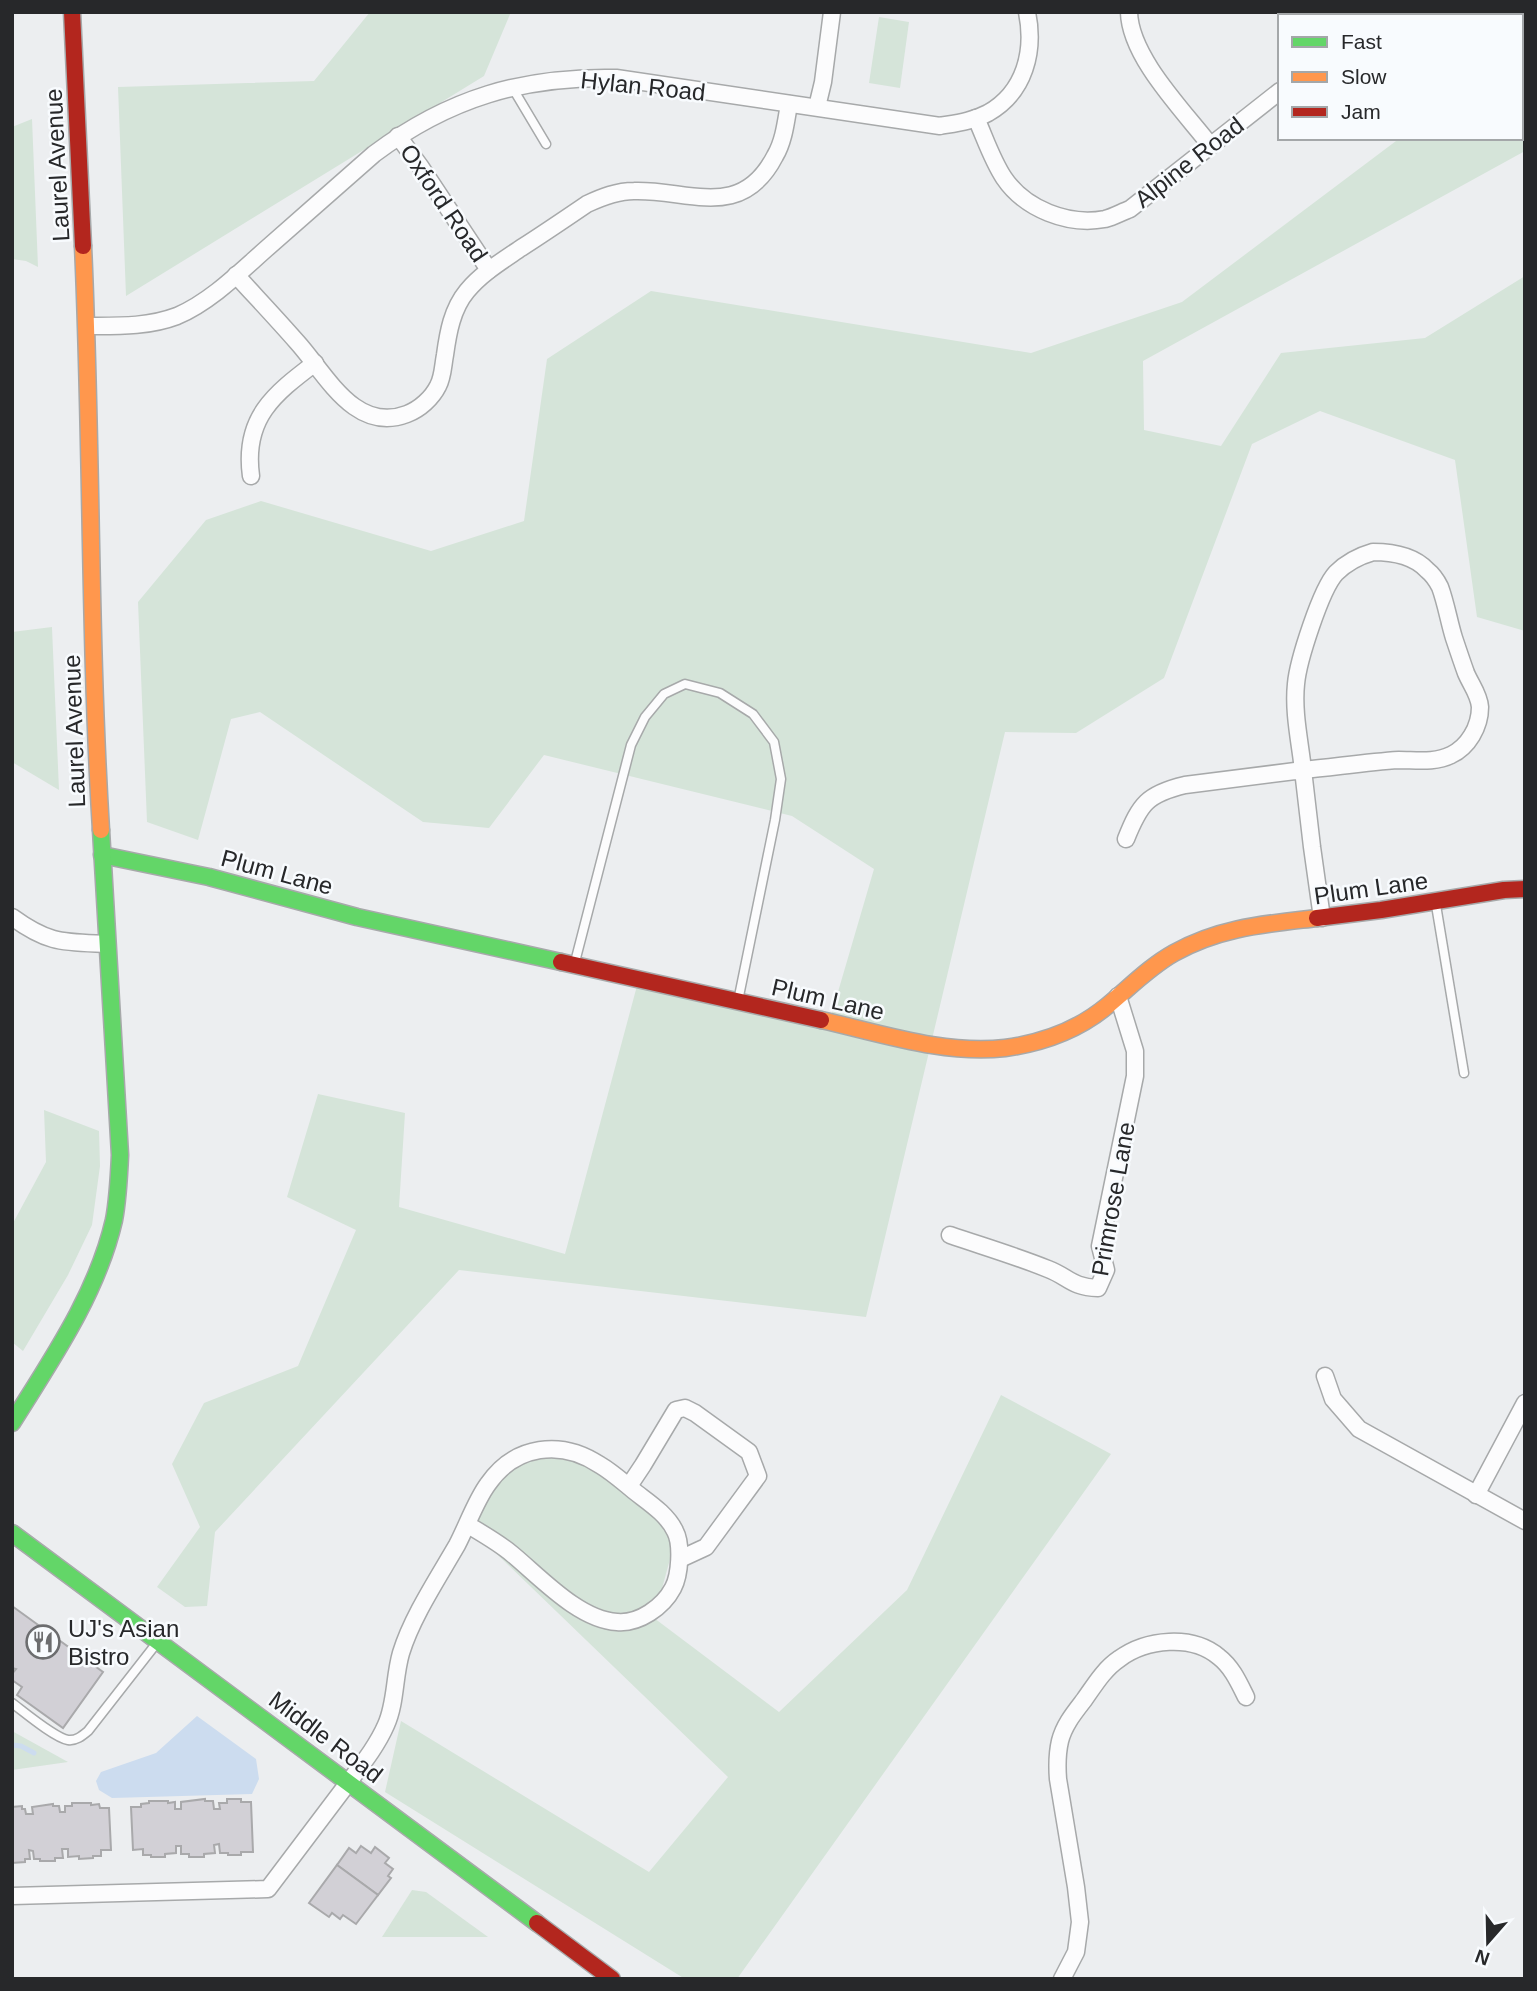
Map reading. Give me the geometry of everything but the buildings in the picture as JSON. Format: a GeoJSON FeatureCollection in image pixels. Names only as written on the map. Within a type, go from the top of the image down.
{"type":"FeatureCollection","features":[{"type":"Feature","properties":{"kind":"main road","name":"Laurel Avenue"},"geometry":{"type":"LineString","coordinates":[[12,1423],[54,1354],[100,1265],[118,1193],[120,1155],[96,754],[87,326],[72,12]]}},
{"type":"Feature","properties":{"kind":"main road","name":"Plum Lane"},"geometry":{"type":"LineString","coordinates":[[102,855],[209,877],[357,917],[946,1048],[994,1049],[1040,1041],[1073,1028],[1089,1020],[1162,961],[1185,947],[1241,927],[1525,889]]}},
{"type":"Feature","properties":{"kind":"main road","name":"Middle Road"},"geometry":{"type":"LineString","coordinates":[[12,1533],[612,1979]]}},
{"type":"Feature","properties":{"kind":"street"},"geometry":{"type":"LineString","coordinates":[[817,107],[832,12]]}},
{"type":"Feature","properties":{"kind":"street","name":"Hylan Road"},"geometry":{"type":"LineString","coordinates":[[87,326],[125,326],[162,321],[189,310],[236,275],[398,136],[441,111],[483,94],[563,79],[616,78],[940,126],[967,122],[989,113],[1012,92],[1021,79],[1029,57],[1031,40],[1027,12]]}},
{"type":"Feature","properties":{"kind":"street"},"geometry":{"type":"LineString","coordinates":[[1129,12],[1136,45],[1144,61],[1210,145]]}},
{"type":"Feature","properties":{"kind":"street","name":"Alpine Road"},"geometry":{"type":"LineString","coordinates":[[976,118],[999,168],[1013,189],[1027,201],[1054,215],[1078,220],[1105,219],[1130,209],[1278,93]]}},
{"type":"Feature","properties":{"kind":"street"},"geometry":{"type":"LineString","coordinates":[[236,275],[354,408],[369,416],[399,417],[414,411],[429,399],[438,387],[454,312],[466,292],[489,270],[587,204],[602,197],[635,191],[696,198],[733,195],[751,185],[765,172],[776,155],[789,104]]}},
{"type":"Feature","properties":{"kind":"street","name":"Oxford Road"},"geometry":{"type":"LineString","coordinates":[[398,136],[489,270]]}},
{"type":"Feature","properties":{"kind":"street"},"geometry":{"type":"LineString","coordinates":[[251,476],[250,446],[262,412],[282,388],[315,363]]}},
{"type":"Feature","properties":{"kind":"street"},"geometry":{"type":"LineString","coordinates":[[1126,839],[1143,804],[1167,789],[1303,770],[1398,760],[1429,761],[1452,755],[1465,745],[1473,735],[1478,720],[1480,706],[1476,690],[1467,676],[1439,585],[1427,569],[1407,556],[1373,552],[1349,562],[1334,575],[1325,589],[1301,656],[1296,700],[1303,770],[1312,848],[1322,918]]}},
{"type":"Feature","properties":{"kind":"street"},"geometry":{"type":"LineString","coordinates":[[12,917],[54,941],[107,944]]}},
{"type":"Feature","properties":{"kind":"street","name":"Primrose Lane"},"geometry":{"type":"LineString","coordinates":[[950,1235],[1051,1270],[1084,1287],[1098,1288],[1106,1270],[1100,1246],[1135,1076],[1135,1051],[1118,996]]}},
{"type":"Feature","properties":{"kind":"street"},"geometry":{"type":"LineString","coordinates":[[1325,1376],[1333,1399],[1359,1429],[1525,1521]]}},
{"type":"Feature","properties":{"kind":"street"},"geometry":{"type":"LineString","coordinates":[[1476,1495],[1525,1403]]}},
{"type":"Feature","properties":{"kind":"street"},"geometry":{"type":"LineString","coordinates":[[629,1486],[676,1410],[685,1408],[695,1413],[749,1452],[758,1476],[706,1547],[680,1559]]}},
{"type":"Feature","properties":{"kind":"street"},"geometry":{"type":"LineString","coordinates":[[12,1896],[268,1889],[349,1782],[387,1724],[401,1651],[420,1610],[468,1525],[486,1486],[500,1468],[511,1460],[544,1449],[568,1451],[589,1458],[629,1486],[663,1514],[675,1529],[680,1559],[674,1587],[658,1606],[633,1620],[617,1622],[584,1613],[510,1552],[468,1525]]}},
{"type":"Feature","properties":{"kind":"street"},"geometry":{"type":"LineString","coordinates":[[1062,1979],[1076,1952],[1080,1922],[1056,1761],[1060,1740],[1068,1722],[1105,1671],[1117,1660],[1133,1650],[1168,1641],[1199,1646],[1219,1656],[1235,1675],[1246,1697]]}},
{"type":"Feature","properties":{"kind":"lane"},"geometry":{"type":"LineString","coordinates":[[512,87],[546,144]]}},
{"type":"Feature","properties":{"kind":"lane"},"geometry":{"type":"LineString","coordinates":[[574,965],[631,744],[645,717],[664,694],[685,684],[720,692],[753,714],[774,742],[781,779],[737,1002]]}},
{"type":"Feature","properties":{"kind":"lane"},"geometry":{"type":"LineString","coordinates":[[1435,902],[1464,1073]]}},
{"type":"Feature","properties":{"kind":"lane"},"geometry":{"type":"LineString","coordinates":[[12,1703],[58,1736],[67,1740],[76,1739],[88,1731],[158,1641]]}},
{"type":"Feature","properties":{"kind":"shaded area"},"geometry":{"type":"Polygon","coordinates":[[[370,12],[511,12],[484,76],[126,296],[118,87],[314,81],[370,12]]]}},
{"type":"Feature","properties":{"kind":"shaded area"},"geometry":{"type":"Polygon","coordinates":[[[879,17],[909,22],[900,88],[869,83],[879,17]]]}},
{"type":"Feature","properties":{"kind":"shaded area"},"geometry":{"type":"Polygon","coordinates":[[[1525,44],[1525,151],[1143,361],[1144,430],[1221,446],[1281,353],[1425,338],[1525,276],[1525,631],[1477,617],[1455,460],[1320,411],[1252,444],[1164,678],[1076,733],[1005,732],[866,1317],[459,1270],[215,1532],[207,1606],[185,1607],[157,1587],[200,1527],[172,1464],[204,1403],[298,1366],[356,1230],[287,1197],[318,1094],[405,1113],[399,1207],[565,1254],[638,982],[828,1026],[874,869],[792,816],[544,755],[489,828],[423,822],[260,712],[231,719],[198,840],[147,822],[138,602],[206,520],[261,501],[431,551],[524,521],[547,359],[651,291],[1031,353],[1182,302],[1397,140],[1523,140],[1525,44]]]}},
{"type":"Feature","properties":{"kind":"shaded area"},"geometry":{"type":"Polygon","coordinates":[[[32,119],[38,267],[26,261],[12,259],[12,127],[32,119]]]}},
{"type":"Feature","properties":{"kind":"shaded area"},"geometry":{"type":"Polygon","coordinates":[[[52,627],[59,790],[12,762],[12,632],[52,627]]]}},
{"type":"Feature","properties":{"kind":"shaded area"},"geometry":{"type":"Polygon","coordinates":[[[44,1110],[99,1131],[100,1166],[92,1225],[68,1275],[23,1351],[12,1342],[12,1225],[46,1162],[44,1110]]]}},
{"type":"Feature","properties":{"kind":"shaded area"},"geometry":{"type":"Polygon","coordinates":[[[1001,1395],[1111,1454],[737,1979],[685,1979],[385,1792],[401,1721],[649,1872],[728,1777],[475,1533],[485,1485],[548,1449],[607,1475],[676,1537],[654,1618],[779,1712],[907,1590],[1001,1395]]]}},
{"type":"Feature","properties":{"kind":"shaded area"},"geometry":{"type":"Polygon","coordinates":[[[12,1731],[68,1762],[12,1770],[12,1731]]]}},
{"type":"Feature","properties":{"kind":"shaded area"},"geometry":{"type":"Polygon","coordinates":[[[412,1890],[426,1892],[488,1937],[382,1937],[412,1890]]]}},
{"type":"Feature","properties":{"kind":"water"},"geometry":{"type":"Polygon","coordinates":[[[197,1716],[256,1759],[259,1779],[252,1794],[112,1798],[99,1790],[96,1781],[101,1772],[156,1753],[197,1716]]]}},
{"type":"Feature","properties":{"kind":"waterway"},"geometry":{"type":"LineString","coordinates":[[12,1745],[21,1746],[34,1753]]}},
{"type":"Feature","properties":{"kind":"traffic: fast"},"geometry":{"type":"LineString","coordinates":[[12,1423],[85,1300],[97,1274],[114,1220],[120,1155],[101,830]]}},
{"type":"Feature","properties":{"kind":"traffic: fast"},"geometry":{"type":"LineString","coordinates":[[102,855],[209,877],[357,917],[561,962]]}},
{"type":"Feature","properties":{"kind":"traffic: fast"},"geometry":{"type":"LineString","coordinates":[[12,1533],[537,1923]]}},
{"type":"Feature","properties":{"kind":"traffic: slow"},"geometry":{"type":"LineString","coordinates":[[83,246],[94,684],[101,830]]}},
{"type":"Feature","properties":{"kind":"traffic: slow"},"geometry":{"type":"LineString","coordinates":[[821,1020],[936,1046],[982,1049],[1019,1046],[1046,1039],[1084,1022],[1156,965],[1191,944],[1244,928],[1317,918]]}},
{"type":"Feature","properties":{"kind":"traffic: jam"},"geometry":{"type":"LineString","coordinates":[[72,12],[83,246]]}},
{"type":"Feature","properties":{"kind":"traffic: jam"},"geometry":{"type":"LineString","coordinates":[[1317,918],[1525,889]]}},
{"type":"Feature","properties":{"kind":"traffic: jam"},"geometry":{"type":"LineString","coordinates":[[561,962],[821,1020]]}},
{"type":"Feature","properties":{"kind":"traffic: jam"},"geometry":{"type":"LineString","coordinates":[[537,1923],[612,1979]]}},
{"type":"Feature","properties":{"kind":"place","name":"UJ's Asian Bistro"},"geometry":{"type":"Point","coordinates":[43,1642]}}]}
